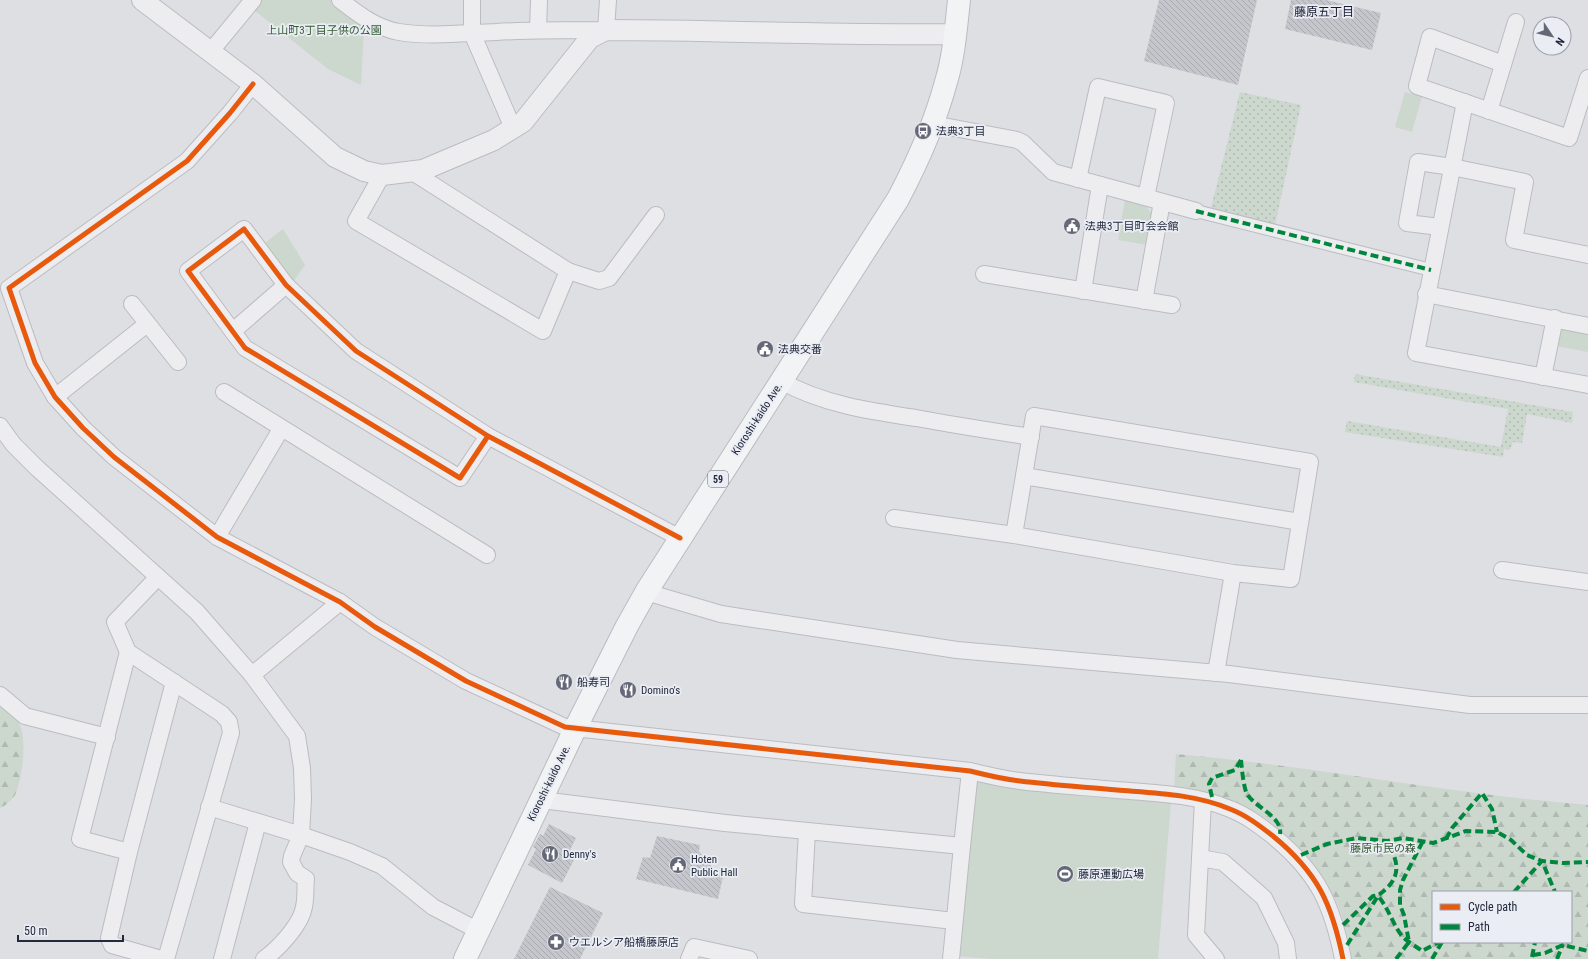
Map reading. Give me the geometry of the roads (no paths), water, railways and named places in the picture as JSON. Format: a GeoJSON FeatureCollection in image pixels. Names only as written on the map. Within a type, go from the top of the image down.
{"type":"FeatureCollection","features":[{"type":"Feature","properties":{"kind":"main road","name":"Kioroshi-kaido Ave."},"geometry":{"type":"LineString","coordinates":[[465,959],[576,727],[627,626],[646,592],[898,199],[933,124],[947,81],[959,0]]}},
{"type":"Feature","properties":{"kind":"street"},"geometry":{"type":"LineString","coordinates":[[142,0],[211,51],[252,84],[336,157],[364,171],[382,175],[423,170],[494,140],[523,122],[590,38],[606,30]]}},
{"type":"Feature","properties":{"kind":"street"},"geometry":{"type":"LineString","coordinates":[[340,0],[358,14],[378,26],[398,32],[430,34],[538,30],[776,32],[884,35],[955,34]]}},
{"type":"Feature","properties":{"kind":"street"},"geometry":{"type":"LineString","coordinates":[[472,0],[472,33],[513,128]]}},
{"type":"Feature","properties":{"kind":"street"},"geometry":{"type":"LineString","coordinates":[[538,0],[538,30]]}},
{"type":"Feature","properties":{"kind":"street"},"geometry":{"type":"LineString","coordinates":[[606,30],[608,0]]}},
{"type":"Feature","properties":{"kind":"street"},"geometry":{"type":"LineString","coordinates":[[211,51],[251,1]]}},
{"type":"Feature","properties":{"kind":"street"},"geometry":{"type":"LineString","coordinates":[[1489,111],[1516,22]]}},
{"type":"Feature","properties":{"kind":"street"},"geometry":{"type":"LineString","coordinates":[[1503,64],[1430,37],[1417,86],[1569,138],[1588,78]]}},
{"type":"Feature","properties":{"kind":"street"},"geometry":{"type":"LineString","coordinates":[[252,84],[230,113],[187,161],[9,288],[35,363],[55,398],[83,428],[114,457],[217,536],[340,602],[375,627],[466,681],[565,727],[970,771],[1019,781],[1172,795],[1203,801],[1230,809],[1244,816],[1279,841],[1306,867],[1319,885],[1331,910],[1337,928],[1343,959]]}},
{"type":"Feature","properties":{"kind":"street"},"geometry":{"type":"LineString","coordinates":[[1078,179],[1098,87],[1166,103],[1146,198]]}},
{"type":"Feature","properties":{"kind":"street"},"geometry":{"type":"LineString","coordinates":[[1465,102],[1426,294],[1416,352],[1588,385]]}},
{"type":"Feature","properties":{"kind":"street"},"geometry":{"type":"LineString","coordinates":[[933,124],[1023,142],[1053,172],[1196,211],[1431,270]]}},
{"type":"Feature","properties":{"kind":"street"},"geometry":{"type":"LineString","coordinates":[[1440,227],[1407,223],[1418,162],[1452,167],[1525,182],[1514,240],[1588,255]]}},
{"type":"Feature","properties":{"kind":"street"},"geometry":{"type":"LineString","coordinates":[[410,171],[568,271],[599,281],[608,278],[656,215]]}},
{"type":"Feature","properties":{"kind":"street"},"geometry":{"type":"LineString","coordinates":[[382,175],[356,221],[543,331],[568,271]]}},
{"type":"Feature","properties":{"kind":"street"},"geometry":{"type":"LineString","coordinates":[[1083,291],[1100,185]]}},
{"type":"Feature","properties":{"kind":"street"},"geometry":{"type":"LineString","coordinates":[[1144,301],[1162,202]]}},
{"type":"Feature","properties":{"kind":"street"},"geometry":{"type":"LineString","coordinates":[[488,436],[460,478],[245,348],[188,271],[244,229],[286,285],[356,351],[488,436],[680,538]]}},
{"type":"Feature","properties":{"kind":"street"},"geometry":{"type":"LineString","coordinates":[[984,274],[1172,305]]}},
{"type":"Feature","properties":{"kind":"street"},"geometry":{"type":"LineString","coordinates":[[233,331],[286,285]]}},
{"type":"Feature","properties":{"kind":"street"},"geometry":{"type":"LineString","coordinates":[[1426,294],[1555,318],[1588,326]]}},
{"type":"Feature","properties":{"kind":"street"},"geometry":{"type":"LineString","coordinates":[[132,304],[178,362]]}},
{"type":"Feature","properties":{"kind":"street"},"geometry":{"type":"LineString","coordinates":[[1543,377],[1555,318]]}},
{"type":"Feature","properties":{"kind":"street"},"geometry":{"type":"LineString","coordinates":[[55,398],[147,324]]}},
{"type":"Feature","properties":{"kind":"street"},"geometry":{"type":"LineString","coordinates":[[780,381],[796,390],[832,402],[877,412],[1031,437]]}},
{"type":"Feature","properties":{"kind":"street"},"geometry":{"type":"LineString","coordinates":[[224,392],[486,555]]}},
{"type":"Feature","properties":{"kind":"street"},"geometry":{"type":"LineString","coordinates":[[894,518],[1014,535],[1232,573],[1291,579],[1310,462],[1034,416],[1014,535]]}},
{"type":"Feature","properties":{"kind":"street"},"geometry":{"type":"LineString","coordinates":[[0,426],[13,444],[37,468],[197,612],[252,675],[297,736],[302,768],[301,835],[291,862],[297,873],[306,879],[304,908],[299,919],[283,942],[264,959]]}},
{"type":"Feature","properties":{"kind":"street"},"geometry":{"type":"LineString","coordinates":[[217,536],[282,428]]}},
{"type":"Feature","properties":{"kind":"street"},"geometry":{"type":"LineString","coordinates":[[1024,476],[1300,522]]}},
{"type":"Feature","properties":{"kind":"street"},"geometry":{"type":"LineString","coordinates":[[1502,570],[1588,582]]}},
{"type":"Feature","properties":{"kind":"street"},"geometry":{"type":"LineString","coordinates":[[1216,673],[1232,573]]}},
{"type":"Feature","properties":{"kind":"street"},"geometry":{"type":"LineString","coordinates":[[158,577],[115,622],[128,652],[222,714],[229,722],[231,733],[166,959]]}},
{"type":"Feature","properties":{"kind":"street"},"geometry":{"type":"LineString","coordinates":[[646,592],[721,614],[956,650],[1216,673],[1470,705],[1588,705]]}},
{"type":"Feature","properties":{"kind":"street"},"geometry":{"type":"LineString","coordinates":[[252,675],[340,602]]}},
{"type":"Feature","properties":{"kind":"street"},"geometry":{"type":"LineString","coordinates":[[128,652],[80,839],[128,852]]}},
{"type":"Feature","properties":{"kind":"street"},"geometry":{"type":"LineString","coordinates":[[161,959],[112,945],[109,938],[128,852],[174,682]]}},
{"type":"Feature","properties":{"kind":"street"},"geometry":{"type":"LineString","coordinates":[[0,695],[25,716],[107,737]]}},
{"type":"Feature","properties":{"kind":"street"},"geometry":{"type":"LineString","coordinates":[[951,959],[970,771]]}},
{"type":"Feature","properties":{"kind":"street"},"geometry":{"type":"LineString","coordinates":[[542,800],[717,822],[962,846]]}},
{"type":"Feature","properties":{"kind":"street"},"geometry":{"type":"LineString","coordinates":[[1203,801],[1196,935],[1216,959]]}},
{"type":"Feature","properties":{"kind":"street"},"geometry":{"type":"LineString","coordinates":[[209,807],[301,835],[350,852],[382,866],[433,907],[479,931]]}},
{"type":"Feature","properties":{"kind":"street"},"geometry":{"type":"LineString","coordinates":[[222,959],[258,822]]}},
{"type":"Feature","properties":{"kind":"street"},"geometry":{"type":"LineString","coordinates":[[807,831],[803,904],[954,922]]}},
{"type":"Feature","properties":{"kind":"street"},"geometry":{"type":"LineString","coordinates":[[1200,858],[1224,862],[1264,898],[1286,943],[1288,959]]}},
{"type":"Feature","properties":{"kind":"street"},"geometry":{"type":"LineString","coordinates":[[689,959],[694,947],[749,959]]}},
{"type":"Feature","properties":{"kind":"place","name":"法典3丁目"},"geometry":{"type":"Point","coordinates":[923,131]}},
{"type":"Feature","properties":{"kind":"place","name":"法典3丁目町会会館"},"geometry":{"type":"Point","coordinates":[1072,226]}},
{"type":"Feature","properties":{"kind":"place","name":"法典交番"},"geometry":{"type":"Point","coordinates":[765,349]}},
{"type":"Feature","properties":{"kind":"place","name":"船寿司"},"geometry":{"type":"Point","coordinates":[564,682]}},
{"type":"Feature","properties":{"kind":"place","name":"Domino's"},"geometry":{"type":"Point","coordinates":[628,690]}},
{"type":"Feature","properties":{"kind":"place","name":"Denny's"},"geometry":{"type":"Point","coordinates":[550,854]}},
{"type":"Feature","properties":{"kind":"place","name":"Hoten Public Hall"},"geometry":{"type":"Point","coordinates":[678,865]}},
{"type":"Feature","properties":{"kind":"place","name":"藤原運動広場"},"geometry":{"type":"Point","coordinates":[1065,874]}},
{"type":"Feature","properties":{"kind":"place","name":"ウエルシア船橋藤原店"},"geometry":{"type":"Point","coordinates":[556,942]}},
{"type":"Feature","properties":{"kind":"district","name":"藤原五丁目"},"geometry":{"type":"Point","coordinates":[1324,12]}},
{"type":"Feature","properties":{"kind":"park label","name":"上山町3丁目子供の公園"},"geometry":{"type":"Point","coordinates":[324,30]}},
{"type":"Feature","properties":{"kind":"park label","name":"藤原市民の森"},"geometry":{"type":"Point","coordinates":[1383,848]}}]}
